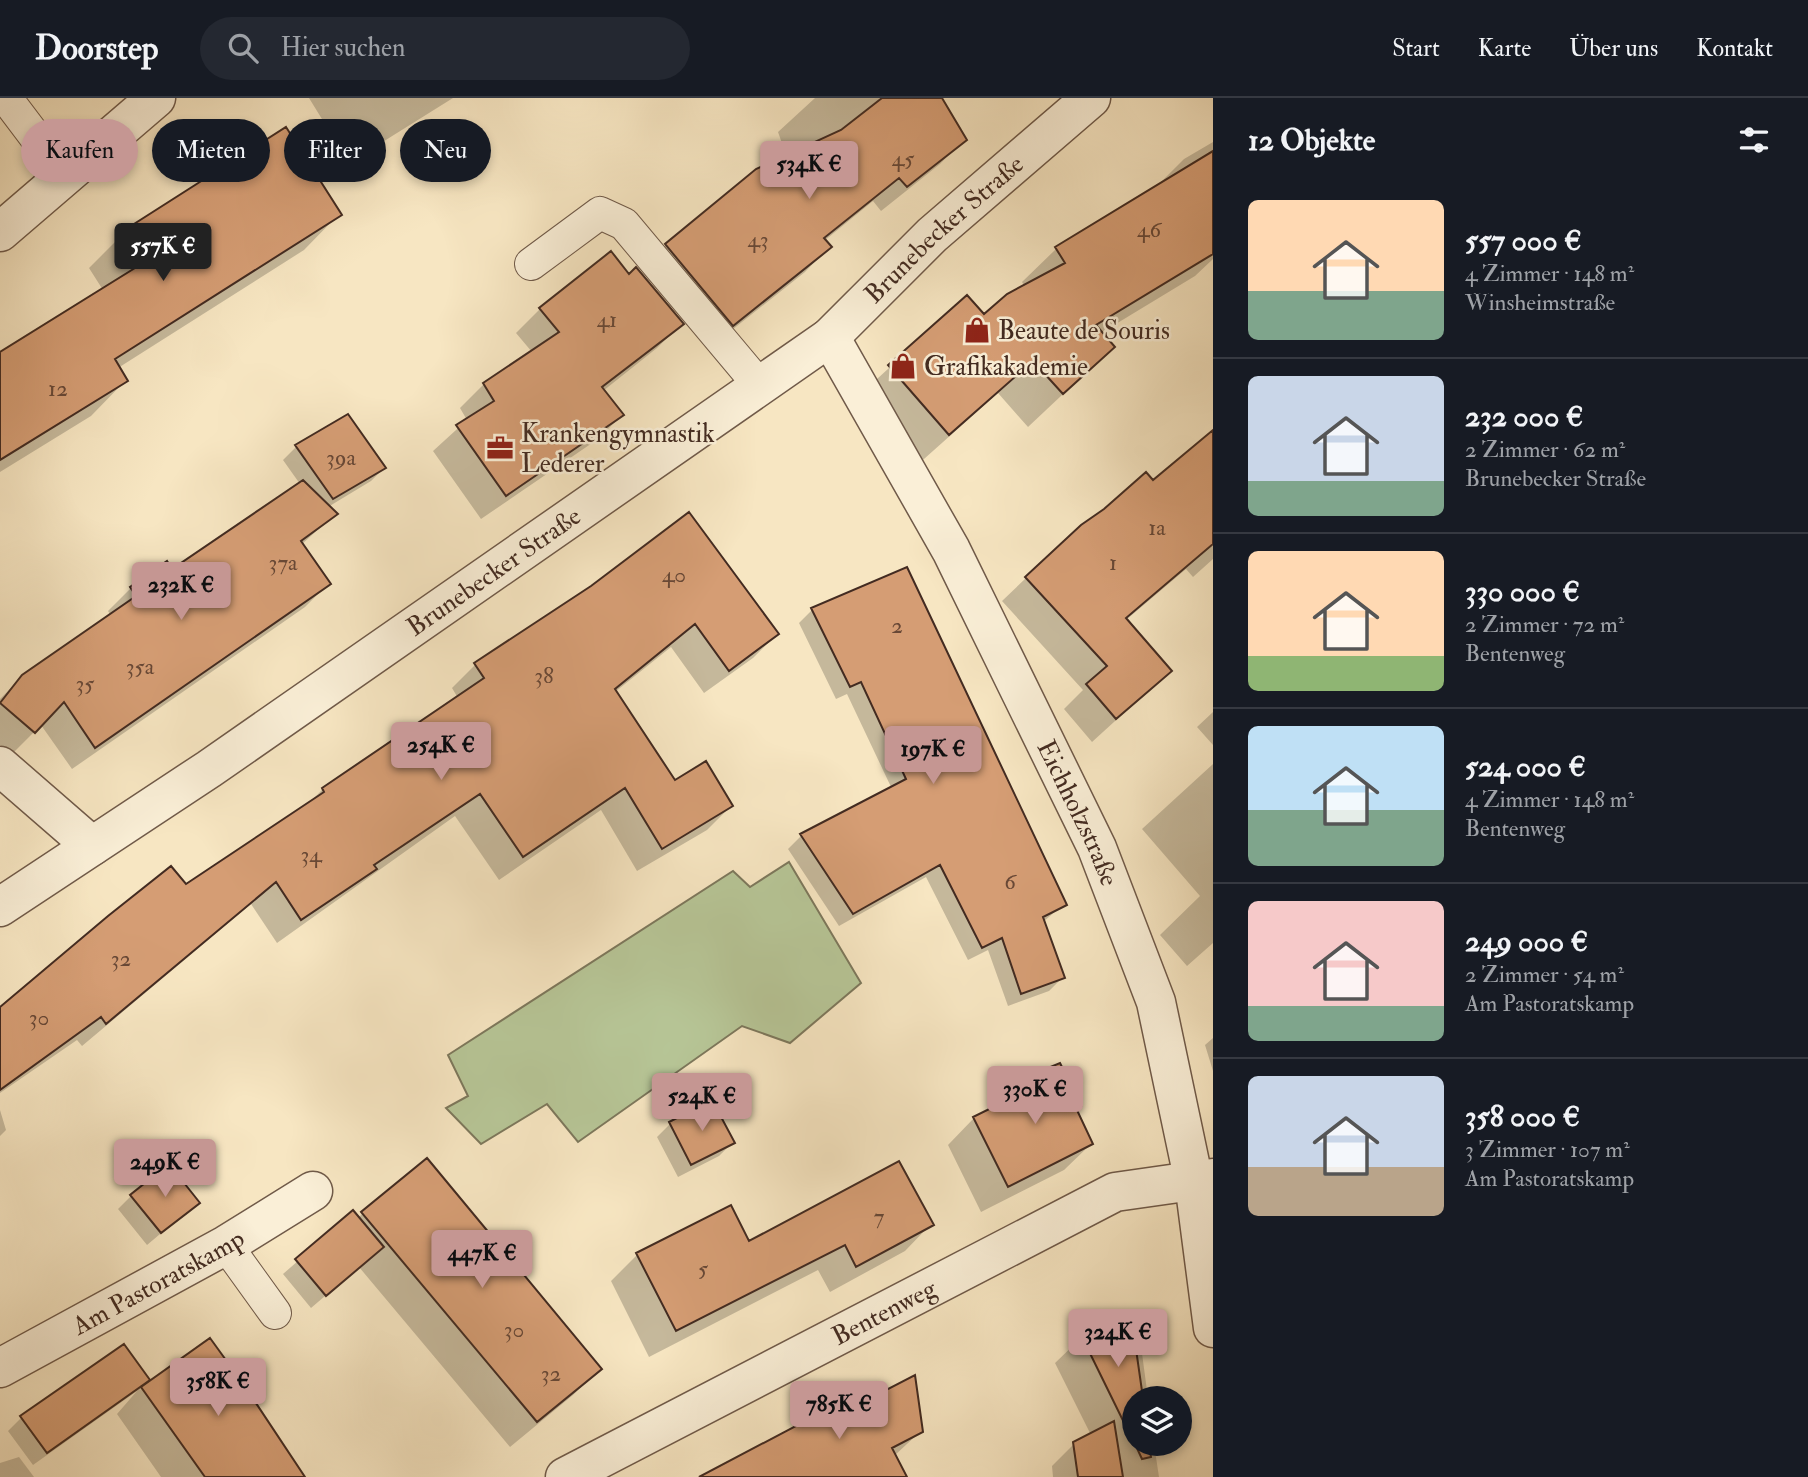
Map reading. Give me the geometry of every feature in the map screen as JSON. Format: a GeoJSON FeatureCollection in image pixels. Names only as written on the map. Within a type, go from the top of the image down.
{"type":"FeatureCollection","features":[{"type":"Feature","properties":{"kind":"street"},"geometry":{"type":"LineString","coordinates":[[132,119],[156,98]]}},
{"type":"Feature","properties":{"kind":"street","name":"Brunebecker Straße"},"geometry":{"type":"LineString","coordinates":[[0,907],[209,769],[830,337],[932,235],[1091,98]]}},
{"type":"Feature","properties":{"kind":"street"},"geometry":{"type":"LineString","coordinates":[[0,233],[58,182]]}},
{"type":"Feature","properties":{"kind":"street","name":"Eichholzstraße"},"geometry":{"type":"LineString","coordinates":[[830,337],[951,550],[1097,848],[1156,1002],[1203,1180],[1213,1328]]}},
{"type":"Feature","properties":{"kind":"street"},"geometry":{"type":"LineString","coordinates":[[0,766],[92,846]]}},
{"type":"Feature","properties":{"kind":"street","name":"Bentenweg"},"geometry":{"type":"LineString","coordinates":[[565,1477],[1115,1192],[1203,1180]]}},
{"type":"Feature","properties":{"kind":"street","name":"Am Pastoratskamp"},"geometry":{"type":"LineString","coordinates":[[0,1368],[226,1245],[313,1191]]}},
{"type":"Feature","properties":{"kind":"lane"},"geometry":{"type":"LineString","coordinates":[[6,98],[22,119]]}},
{"type":"Feature","properties":{"kind":"lane"},"geometry":{"type":"LineString","coordinates":[[531,264],[600,213],[624,224],[759,385]]}},
{"type":"Feature","properties":{"kind":"lane"},"geometry":{"type":"LineString","coordinates":[[226,1245],[275,1313]]}},
{"type":"Feature","properties":{"kind":"green space"},"geometry":{"type":"Polygon","coordinates":[[[789,862],[861,983],[790,1043],[742,1026],[578,1142],[547,1104],[481,1144],[446,1108],[468,1096],[448,1055],[733,871],[750,887],[789,862]]]}},
{"type":"Feature","properties":{"kind":"building"},"geometry":{"type":"Polygon","coordinates":[[[882,98],[942,98],[967,140],[907,187],[899,178],[824,238],[832,247],[733,326],[665,244],[756,169],[841,130],[882,98]]]}},
{"type":"Feature","properties":{"kind":"building"},"geometry":{"type":"Polygon","coordinates":[[[284,128],[284,182],[321,182],[342,215],[115,359],[128,381],[0,460],[0,352],[143,263],[123,231],[200,182],[270,182],[270,137],[284,128]]]}},
{"type":"Feature","properties":{"kind":"building"},"geometry":{"type":"Polygon","coordinates":[[[1213,151],[1213,254],[1096,325],[1115,347],[1063,394],[1033,361],[949,435],[888,365],[967,295],[984,314],[1007,294],[1065,263],[1055,247],[1213,151]]]}},
{"type":"Feature","properties":{"kind":"building"},"geometry":{"type":"Polygon","coordinates":[[[611,251],[629,274],[636,267],[684,324],[602,387],[624,415],[506,496],[456,425],[494,401],[483,383],[559,332],[539,308],[611,251]]]}},
{"type":"Feature","properties":{"kind":"building"},"geometry":{"type":"Polygon","coordinates":[[[348,414],[386,468],[333,499],[295,445],[348,414]]]}},
{"type":"Feature","properties":{"kind":"building"},"geometry":{"type":"Polygon","coordinates":[[[1213,430],[1213,544],[1126,618],[1172,671],[1116,719],[1086,684],[1107,666],[1025,577],[1081,525],[1104,509],[1146,472],[1153,480],[1213,430]]]}},
{"type":"Feature","properties":{"kind":"building"},"geometry":{"type":"Polygon","coordinates":[[[303,480],[338,514],[301,541],[331,584],[95,748],[64,702],[35,733],[0,703],[22,675],[136,596],[130,587],[167,561],[172,569],[303,480]]]}},
{"type":"Feature","properties":{"kind":"building"},"geometry":{"type":"Polygon","coordinates":[[[689,512],[779,634],[729,671],[695,624],[615,689],[675,780],[706,761],[733,806],[662,849],[625,788],[523,857],[480,794],[374,865],[377,869],[301,920],[276,882],[106,1024],[101,1017],[0,1090],[0,1007],[108,916],[171,866],[186,884],[324,792],[322,788],[484,678],[474,663],[591,586],[689,512]]]}},
{"type":"Feature","properties":{"kind":"building"},"geometry":{"type":"Polygon","coordinates":[[[907,567],[1067,905],[1043,917],[1065,978],[1021,994],[1002,938],[982,948],[940,865],[853,914],[800,834],[906,779],[861,682],[850,687],[811,608],[907,567]]]}},
{"type":"Feature","properties":{"kind":"building"},"geometry":{"type":"Polygon","coordinates":[[[1060,1063],[1081,1106],[1076,1108],[1093,1144],[1008,1187],[973,1117],[1026,1091],[1021,1079],[1060,1063]]]}},
{"type":"Feature","properties":{"kind":"building"},"geometry":{"type":"Polygon","coordinates":[[[712,1100],[735,1143],[691,1165],[669,1122],[712,1100]]]}},
{"type":"Feature","properties":{"kind":"building"},"geometry":{"type":"Polygon","coordinates":[[[427,1158],[602,1369],[537,1422],[361,1212],[427,1158]]]}},
{"type":"Feature","properties":{"kind":"building"},"geometry":{"type":"Polygon","coordinates":[[[899,1161],[934,1225],[856,1267],[845,1245],[676,1331],[636,1253],[731,1205],[749,1241],[899,1161]]]}},
{"type":"Feature","properties":{"kind":"building"},"geometry":{"type":"Polygon","coordinates":[[[169,1164],[200,1203],[161,1233],[130,1195],[169,1164]]]}},
{"type":"Feature","properties":{"kind":"building"},"geometry":{"type":"Polygon","coordinates":[[[353,1210],[384,1247],[326,1296],[295,1259],[353,1210]]]}},
{"type":"Feature","properties":{"kind":"building"},"geometry":{"type":"Polygon","coordinates":[[[1133,1328],[1141,1386],[1122,1386],[1122,1419],[1081,1335],[1133,1328]]]}},
{"type":"Feature","properties":{"kind":"building"},"geometry":{"type":"Polygon","coordinates":[[[210,1338],[305,1477],[205,1477],[141,1387],[210,1338]]]}},
{"type":"Feature","properties":{"kind":"building"},"geometry":{"type":"Polygon","coordinates":[[[124,1344],[150,1380],[47,1453],[20,1416],[124,1344]]]}},
{"type":"Feature","properties":{"kind":"building"},"geometry":{"type":"Polygon","coordinates":[[[915,1375],[923,1432],[892,1448],[907,1477],[699,1477],[862,1391],[867,1400],[915,1375]]]}},
{"type":"Feature","properties":{"kind":"building"},"geometry":{"type":"Polygon","coordinates":[[[1114,1421],[1123,1477],[1078,1477],[1073,1442],[1114,1421]]]}},
{"type":"Feature","properties":{"kind":"place","name":"Beaute de Souris"},"geometry":{"type":"Point","coordinates":[977,330]}},
{"type":"Feature","properties":{"kind":"place","name":"Grafikakademie"},"geometry":{"type":"Point","coordinates":[903,366]}},
{"type":"Feature","properties":{"kind":"place","name":"Krankengymnastik Lederer"},"geometry":{"type":"Point","coordinates":[500,448]}}]}
